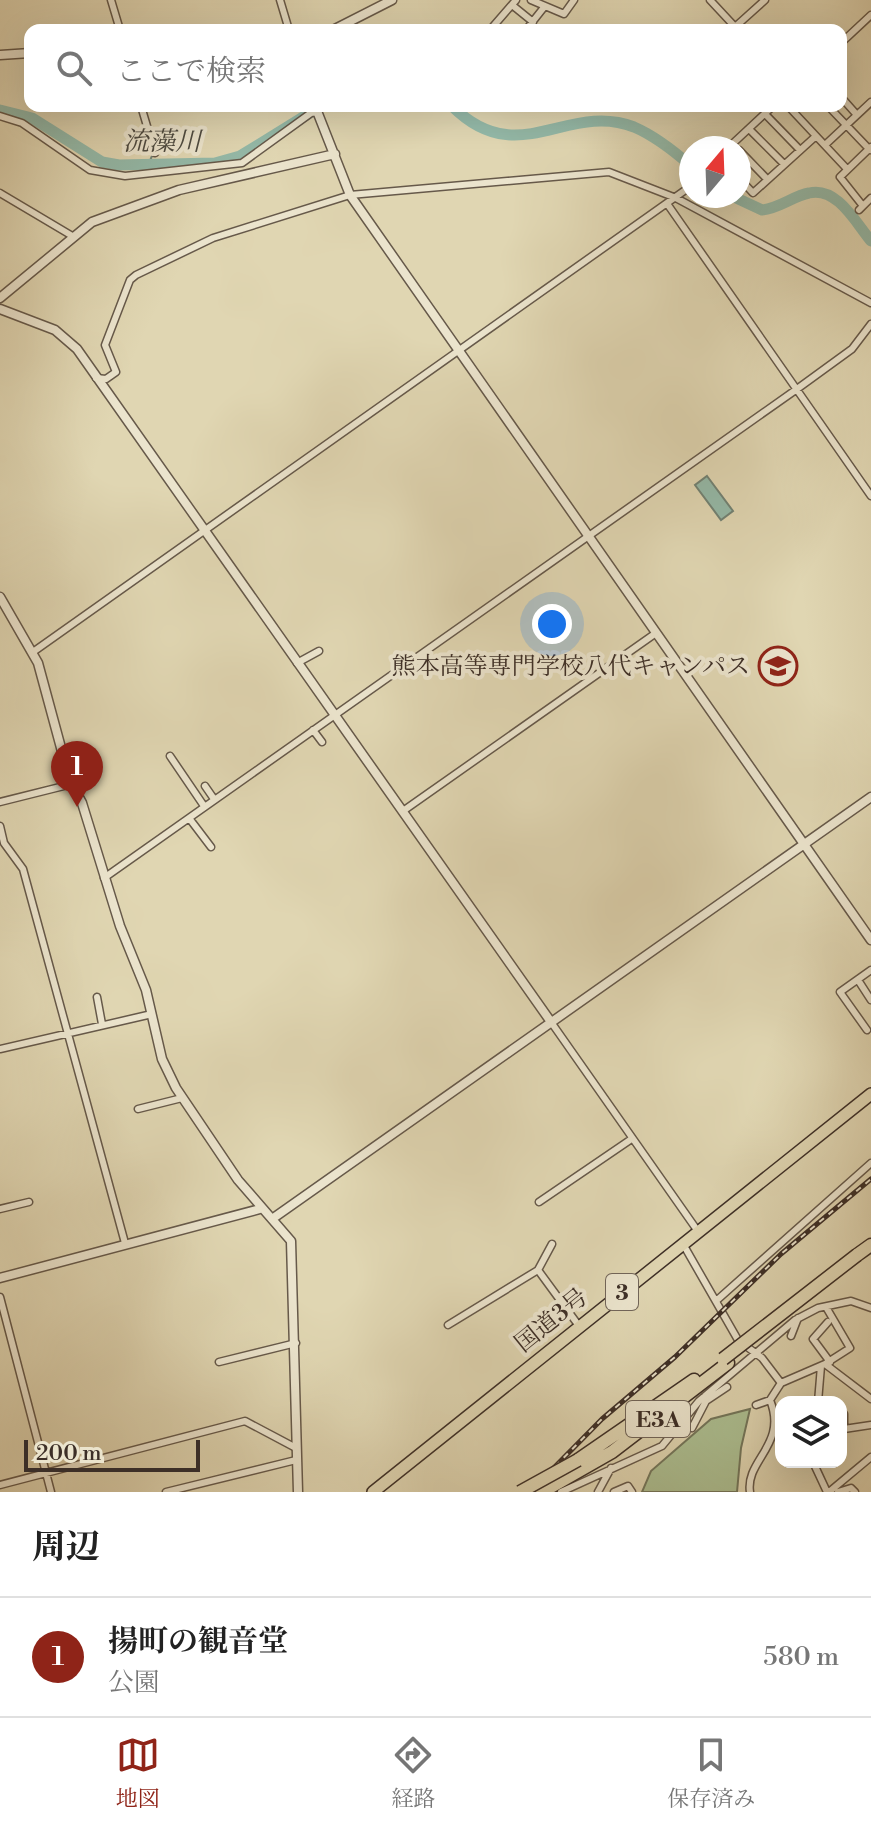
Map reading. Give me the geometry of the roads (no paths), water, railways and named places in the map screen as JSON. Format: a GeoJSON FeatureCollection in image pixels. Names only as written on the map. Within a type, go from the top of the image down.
{"type":"FeatureCollection","features":[{"type":"Feature","properties":{"kind":"highway","name":"国道3号"},"geometry":{"type":"LineString","coordinates":[[373,1492],[871,1094]]}},
{"type":"Feature","properties":{"kind":"highway","name":"E3A"},"geometry":{"type":"LineString","coordinates":[[542,1492],[726,1361],[871,1248]]}},
{"type":"Feature","properties":{"kind":"highway","name":"E3A"},"geometry":{"type":"LineString","coordinates":[[520,1492],[581,1464]]}},
{"type":"Feature","properties":{"kind":"street"},"geometry":{"type":"LineString","coordinates":[[111,0],[118,24]]}},
{"type":"Feature","properties":{"kind":"street"},"geometry":{"type":"LineString","coordinates":[[280,0],[287,24]]}},
{"type":"Feature","properties":{"kind":"street"},"geometry":{"type":"LineString","coordinates":[[345,24],[392,0]]}},
{"type":"Feature","properties":{"kind":"street"},"geometry":{"type":"LineString","coordinates":[[531,0],[565,14],[574,0]]}},
{"type":"Feature","properties":{"kind":"street"},"geometry":{"type":"LineString","coordinates":[[710,0],[733,24]]}},
{"type":"Feature","properties":{"kind":"street"},"geometry":{"type":"LineString","coordinates":[[741,24],[765,0]]}},
{"type":"Feature","properties":{"kind":"street"},"geometry":{"type":"LineString","coordinates":[[495,24],[514,2],[533,22],[545,6]]}},
{"type":"Feature","properties":{"kind":"street"},"geometry":{"type":"LineString","coordinates":[[847,37],[871,15]]}},
{"type":"Feature","properties":{"kind":"street"},"geometry":{"type":"LineString","coordinates":[[0,55],[24,53]]}},
{"type":"Feature","properties":{"kind":"street"},"geometry":{"type":"LineString","coordinates":[[825,145],[871,102]]}},
{"type":"Feature","properties":{"kind":"street"},"geometry":{"type":"LineString","coordinates":[[847,104],[857,115]]}},
{"type":"Feature","properties":{"kind":"street"},"geometry":{"type":"LineString","coordinates":[[143,112],[155,153]]}},
{"type":"Feature","properties":{"kind":"street"},"geometry":{"type":"LineString","coordinates":[[0,116],[22,123],[90,170],[125,176],[242,163],[314,112]]}},
{"type":"Feature","properties":{"kind":"street"},"geometry":{"type":"LineString","coordinates":[[318,112],[350,195],[871,940]]}},
{"type":"Feature","properties":{"kind":"street"},"geometry":{"type":"LineString","coordinates":[[794,112],[847,169]]}},
{"type":"Feature","properties":{"kind":"street"},"geometry":{"type":"LineString","coordinates":[[834,112],[870,149],[847,169],[840,180],[861,208],[871,198]]}},
{"type":"Feature","properties":{"kind":"street"},"geometry":{"type":"LineString","coordinates":[[743,136],[765,114],[800,150]]}},
{"type":"Feature","properties":{"kind":"street"},"geometry":{"type":"LineString","coordinates":[[749,129],[784,164]]}},
{"type":"Feature","properties":{"kind":"street"},"geometry":{"type":"LineString","coordinates":[[751,191],[753,193],[816,136]]}},
{"type":"Feature","properties":{"kind":"street"},"geometry":{"type":"LineString","coordinates":[[0,298],[90,224],[179,190],[335,154]]}},
{"type":"Feature","properties":{"kind":"street"},"geometry":{"type":"LineString","coordinates":[[751,163],[767,179]]}},
{"type":"Feature","properties":{"kind":"street"},"geometry":{"type":"LineString","coordinates":[[96,378],[106,379],[116,372],[105,345],[130,280],[213,238],[350,195],[597,171],[609,172],[676,198],[871,303]]}},
{"type":"Feature","properties":{"kind":"street"},"geometry":{"type":"LineString","coordinates":[[0,193],[74,237]]}},
{"type":"Feature","properties":{"kind":"street"},"geometry":{"type":"LineString","coordinates":[[33,652],[679,196]]}},
{"type":"Feature","properties":{"kind":"street"},"geometry":{"type":"LineString","coordinates":[[668,205],[868,484],[871,496]]}},
{"type":"Feature","properties":{"kind":"street"},"geometry":{"type":"LineString","coordinates":[[0,309],[66,337],[403,811],[630,1140],[697,1230]]}},
{"type":"Feature","properties":{"kind":"street"},"geometry":{"type":"LineString","coordinates":[[104,878],[797,389],[852,349],[871,324]]}},
{"type":"Feature","properties":{"kind":"street"},"geometry":{"type":"LineString","coordinates":[[0,597],[33,652],[72,784],[82,803],[104,878],[152,1014],[162,1059],[182,1098],[260,1209],[285,1231],[293,1249],[298,1492]]}},
{"type":"Feature","properties":{"kind":"street"},"geometry":{"type":"LineString","coordinates":[[403,811],[656,633]]}},
{"type":"Feature","properties":{"kind":"street"},"geometry":{"type":"LineString","coordinates":[[297,663],[319,651]]}},
{"type":"Feature","properties":{"kind":"street"},"geometry":{"type":"LineString","coordinates":[[313,730],[322,742]]}},
{"type":"Feature","properties":{"kind":"street"},"geometry":{"type":"LineString","coordinates":[[170,756],[204,806]]}},
{"type":"Feature","properties":{"kind":"street"},"geometry":{"type":"LineString","coordinates":[[0,802],[72,784]]}},
{"type":"Feature","properties":{"kind":"street"},"geometry":{"type":"LineString","coordinates":[[205,786],[214,799]]}},
{"type":"Feature","properties":{"kind":"street"},"geometry":{"type":"LineString","coordinates":[[272,1219],[871,797]]}},
{"type":"Feature","properties":{"kind":"street"},"geometry":{"type":"LineString","coordinates":[[189,818],[211,847]]}},
{"type":"Feature","properties":{"kind":"street"},"geometry":{"type":"LineString","coordinates":[[0,826],[4,843],[23,869],[70,1030],[125,1243]]}},
{"type":"Feature","properties":{"kind":"street"},"geometry":{"type":"LineString","coordinates":[[867,1030],[840,992],[871,970]]}},
{"type":"Feature","properties":{"kind":"street"},"geometry":{"type":"LineString","coordinates":[[858,980],[871,1000]]}},
{"type":"Feature","properties":{"kind":"street"},"geometry":{"type":"LineString","coordinates":[[97,997],[102,1024]]}},
{"type":"Feature","properties":{"kind":"street"},"geometry":{"type":"LineString","coordinates":[[0,1049],[70,1030],[152,1014]]}},
{"type":"Feature","properties":{"kind":"street"},"geometry":{"type":"LineString","coordinates":[[138,1109],[182,1098]]}},
{"type":"Feature","properties":{"kind":"street"},"geometry":{"type":"LineString","coordinates":[[539,1202],[630,1140]]}},
{"type":"Feature","properties":{"kind":"street"},"geometry":{"type":"LineString","coordinates":[[716,1301],[871,1163]]}},
{"type":"Feature","properties":{"kind":"street"},"geometry":{"type":"LineString","coordinates":[[0,1209],[29,1202]]}},
{"type":"Feature","properties":{"kind":"street"},"geometry":{"type":"LineString","coordinates":[[0,1278],[260,1209]]}},
{"type":"Feature","properties":{"kind":"street"},"geometry":{"type":"LineString","coordinates":[[683,1243],[738,1340],[756,1351],[781,1383]]}},
{"type":"Feature","properties":{"kind":"street"},"geometry":{"type":"LineString","coordinates":[[448,1325],[538,1270],[552,1244]]}},
{"type":"Feature","properties":{"kind":"street"},"geometry":{"type":"LineString","coordinates":[[538,1270],[579,1326]]}},
{"type":"Feature","properties":{"kind":"street"},"geometry":{"type":"LineString","coordinates":[[0,1297],[51,1492]]}},
{"type":"Feature","properties":{"kind":"street"},"geometry":{"type":"LineString","coordinates":[[561,1492],[662,1446],[705,1398],[756,1351],[813,1308],[851,1301],[871,1308]]}},
{"type":"Feature","properties":{"kind":"street"},"geometry":{"type":"LineString","coordinates":[[756,1405],[770,1400],[781,1383],[825,1364],[850,1348],[826,1307]]}},
{"type":"Feature","properties":{"kind":"street"},"geometry":{"type":"LineString","coordinates":[[791,1336],[798,1318]]}},
{"type":"Feature","properties":{"kind":"street"},"geometry":{"type":"LineString","coordinates":[[819,1396],[825,1364],[824,1348],[813,1339],[828,1322]]}},
{"type":"Feature","properties":{"kind":"street"},"geometry":{"type":"LineString","coordinates":[[219,1362],[296,1343]]}},
{"type":"Feature","properties":{"kind":"street"},"geometry":{"type":"LineString","coordinates":[[825,1364],[871,1399]]}},
{"type":"Feature","properties":{"kind":"street"},"geometry":{"type":"LineString","coordinates":[[795,1370],[795,1378]]}},
{"type":"Feature","properties":{"kind":"street"},"geometry":{"type":"LineString","coordinates":[[692,1428],[705,1398],[727,1387]]}},
{"type":"Feature","properties":{"kind":"street"},"geometry":{"type":"LineString","coordinates":[[750,1492],[755,1467],[768,1450],[772,1435],[776,1414],[770,1400]]}},
{"type":"Feature","properties":{"kind":"street"},"geometry":{"type":"LineString","coordinates":[[0,1485],[44,1470],[245,1421],[296,1448]]}},
{"type":"Feature","properties":{"kind":"street"},"geometry":{"type":"LineString","coordinates":[[847,1429],[871,1425]]}},
{"type":"Feature","properties":{"kind":"street"},"geometry":{"type":"LineString","coordinates":[[816,1468],[828,1492],[871,1457]]}},
{"type":"Feature","properties":{"kind":"street"},"geometry":{"type":"LineString","coordinates":[[166,1492],[296,1460]]}},
{"type":"Feature","properties":{"kind":"street"},"geometry":{"type":"LineString","coordinates":[[598,1492],[611,1468]]}},
{"type":"Feature","properties":{"kind":"street"},"geometry":{"type":"LineString","coordinates":[[614,1492],[628,1486],[632,1492]]}},
{"type":"Feature","properties":{"kind":"street"},"geometry":{"type":"LineString","coordinates":[[838,1492],[851,1488],[855,1492]]}},
{"type":"Feature","properties":{"kind":"waterway","name":"流藻川"},"geometry":{"type":"LineString","coordinates":[[0,110],[32,118],[102,162],[119,165],[215,163],[240,156],[311,112]]}},
{"type":"Feature","properties":{"kind":"waterway","name":"流藻川"},"geometry":{"type":"LineString","coordinates":[[460,112],[476,125],[499,133],[521,135],[587,122],[610,121],[634,127],[679,156]]}},
{"type":"Feature","properties":{"kind":"waterway"},"geometry":{"type":"LineString","coordinates":[[149,163],[152,156]]}},
{"type":"Feature","properties":{"kind":"waterway","name":"流藻川"},"geometry":{"type":"LineString","coordinates":[[751,205],[762,210],[819,192],[837,200],[871,241]]}},
{"type":"Feature","properties":{"kind":"railway"},"geometry":{"type":"LineString","coordinates":[[530,1492],[602,1419],[675,1357],[781,1254],[871,1179]]}},
{"type":"Feature","properties":{"kind":"place","name":"熊本高等専門学校八代キャンパス"},"geometry":{"type":"Point","coordinates":[778,666]}},
{"type":"Feature","properties":{"kind":"place","name":"揚町の観音堂"},"geometry":{"type":"Point","coordinates":[77,807]}}]}
